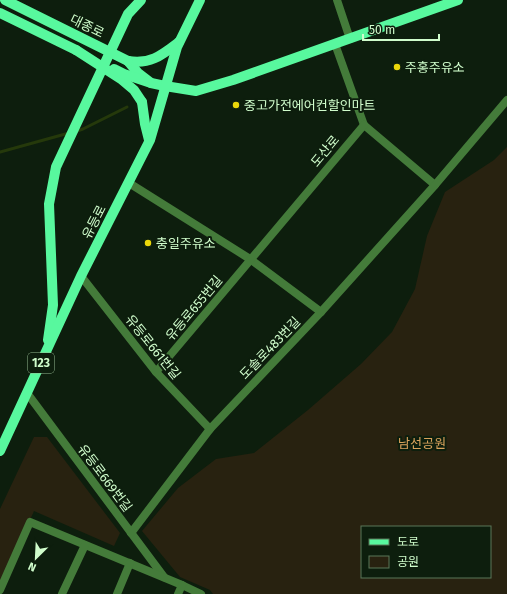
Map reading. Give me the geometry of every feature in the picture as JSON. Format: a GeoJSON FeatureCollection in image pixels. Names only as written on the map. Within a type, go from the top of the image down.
{"type":"FeatureCollection","features":[{"type":"Feature","properties":{"kind":"main road","name":"대종로"},"geometry":{"type":"LineString","coordinates":[[6,0],[128,61],[138,73],[151,82]]}},
{"type":"Feature","properties":{"kind":"main road"},"geometry":{"type":"LineString","coordinates":[[47,350],[53,305],[49,204],[56,167],[128,14],[141,0]]}},
{"type":"Feature","properties":{"kind":"main road","name":"유등로"},"geometry":{"type":"LineString","coordinates":[[0,451],[81,276],[150,140],[179,42],[200,0]]}},
{"type":"Feature","properties":{"kind":"main road"},"geometry":{"type":"LineString","coordinates":[[165,86],[196,91],[233,80],[458,0]]}},
{"type":"Feature","properties":{"kind":"main road","name":"대종로"},"geometry":{"type":"LineString","coordinates":[[0,13],[124,74],[165,86]]}},
{"type":"Feature","properties":{"kind":"main road"},"geometry":{"type":"LineString","coordinates":[[128,61],[139,63],[152,59],[179,42]]}},
{"type":"Feature","properties":{"kind":"main road"},"geometry":{"type":"LineString","coordinates":[[76,50],[134,90],[142,102],[150,140]]}},
{"type":"Feature","properties":{"kind":"street"},"geometry":{"type":"LineString","coordinates":[[337,0],[350,38]]}},
{"type":"Feature","properties":{"kind":"street"},"geometry":{"type":"LineString","coordinates":[[335,44],[364,125],[434,185]]}},
{"type":"Feature","properties":{"kind":"street","name":"도솔로483번길"},"geometry":{"type":"LineString","coordinates":[[131,533],[210,429],[321,312],[507,100]]}},
{"type":"Feature","properties":{"kind":"street","name":"도산로"},"geometry":{"type":"LineString","coordinates":[[250,259],[364,125]]}},
{"type":"Feature","properties":{"kind":"street"},"geometry":{"type":"LineString","coordinates":[[128,183],[250,259],[321,312]]}},
{"type":"Feature","properties":{"kind":"street","name":"유등로655번길"},"geometry":{"type":"LineString","coordinates":[[156,372],[250,259]]}},
{"type":"Feature","properties":{"kind":"street","name":"유등로661번길"},"geometry":{"type":"LineString","coordinates":[[81,276],[156,372],[210,429]]}},
{"type":"Feature","properties":{"kind":"street","name":"유등로669번길"},"geometry":{"type":"LineString","coordinates":[[27,393],[164,577]]}},
{"type":"Feature","properties":{"kind":"street","name":"유등로669번길"},"geometry":{"type":"LineString","coordinates":[[0,590],[30,522],[164,577],[201,594]]}},
{"type":"Feature","properties":{"kind":"street"},"geometry":{"type":"LineString","coordinates":[[62,594],[85,545]]}},
{"type":"Feature","properties":{"kind":"street"},"geometry":{"type":"LineString","coordinates":[[117,594],[130,563]]}},
{"type":"Feature","properties":{"kind":"street"},"geometry":{"type":"LineString","coordinates":[[178,594],[182,585]]}},
{"type":"Feature","properties":{"kind":"green space","name":"남선공원"},"geometry":{"type":"Polygon","coordinates":[[[507,147],[507,594],[213,594],[210,590],[180,577],[142,531],[178,488],[216,459],[254,453],[308,410],[361,364],[392,332],[415,289],[427,236],[445,192],[494,160],[507,147]]]}},
{"type":"Feature","properties":{"kind":"green space"},"geometry":{"type":"Polygon","coordinates":[[[34,437],[47,437],[120,533],[114,546],[34,511],[0,587],[0,509],[34,437]]]}},
{"type":"Feature","properties":{"kind":"pier"},"geometry":{"type":"Polygon","coordinates":[[[0,0],[27,0],[9,30],[0,26],[0,0]]]}},
{"type":"Feature","properties":{"kind":"waterway"},"geometry":{"type":"LineString","coordinates":[[77,131],[127,107]]}},
{"type":"Feature","properties":{"kind":"waterway"},"geometry":{"type":"LineString","coordinates":[[0,152],[69,133]]}},
{"type":"Feature","properties":{"kind":"place","name":"주홍주유소"},"geometry":{"type":"Point","coordinates":[397,67]}},
{"type":"Feature","properties":{"kind":"place","name":"중고가전에어컨할인마트"},"geometry":{"type":"Point","coordinates":[236,105]}},
{"type":"Feature","properties":{"kind":"place","name":"충일주유소"},"geometry":{"type":"Point","coordinates":[148,243]}}]}
